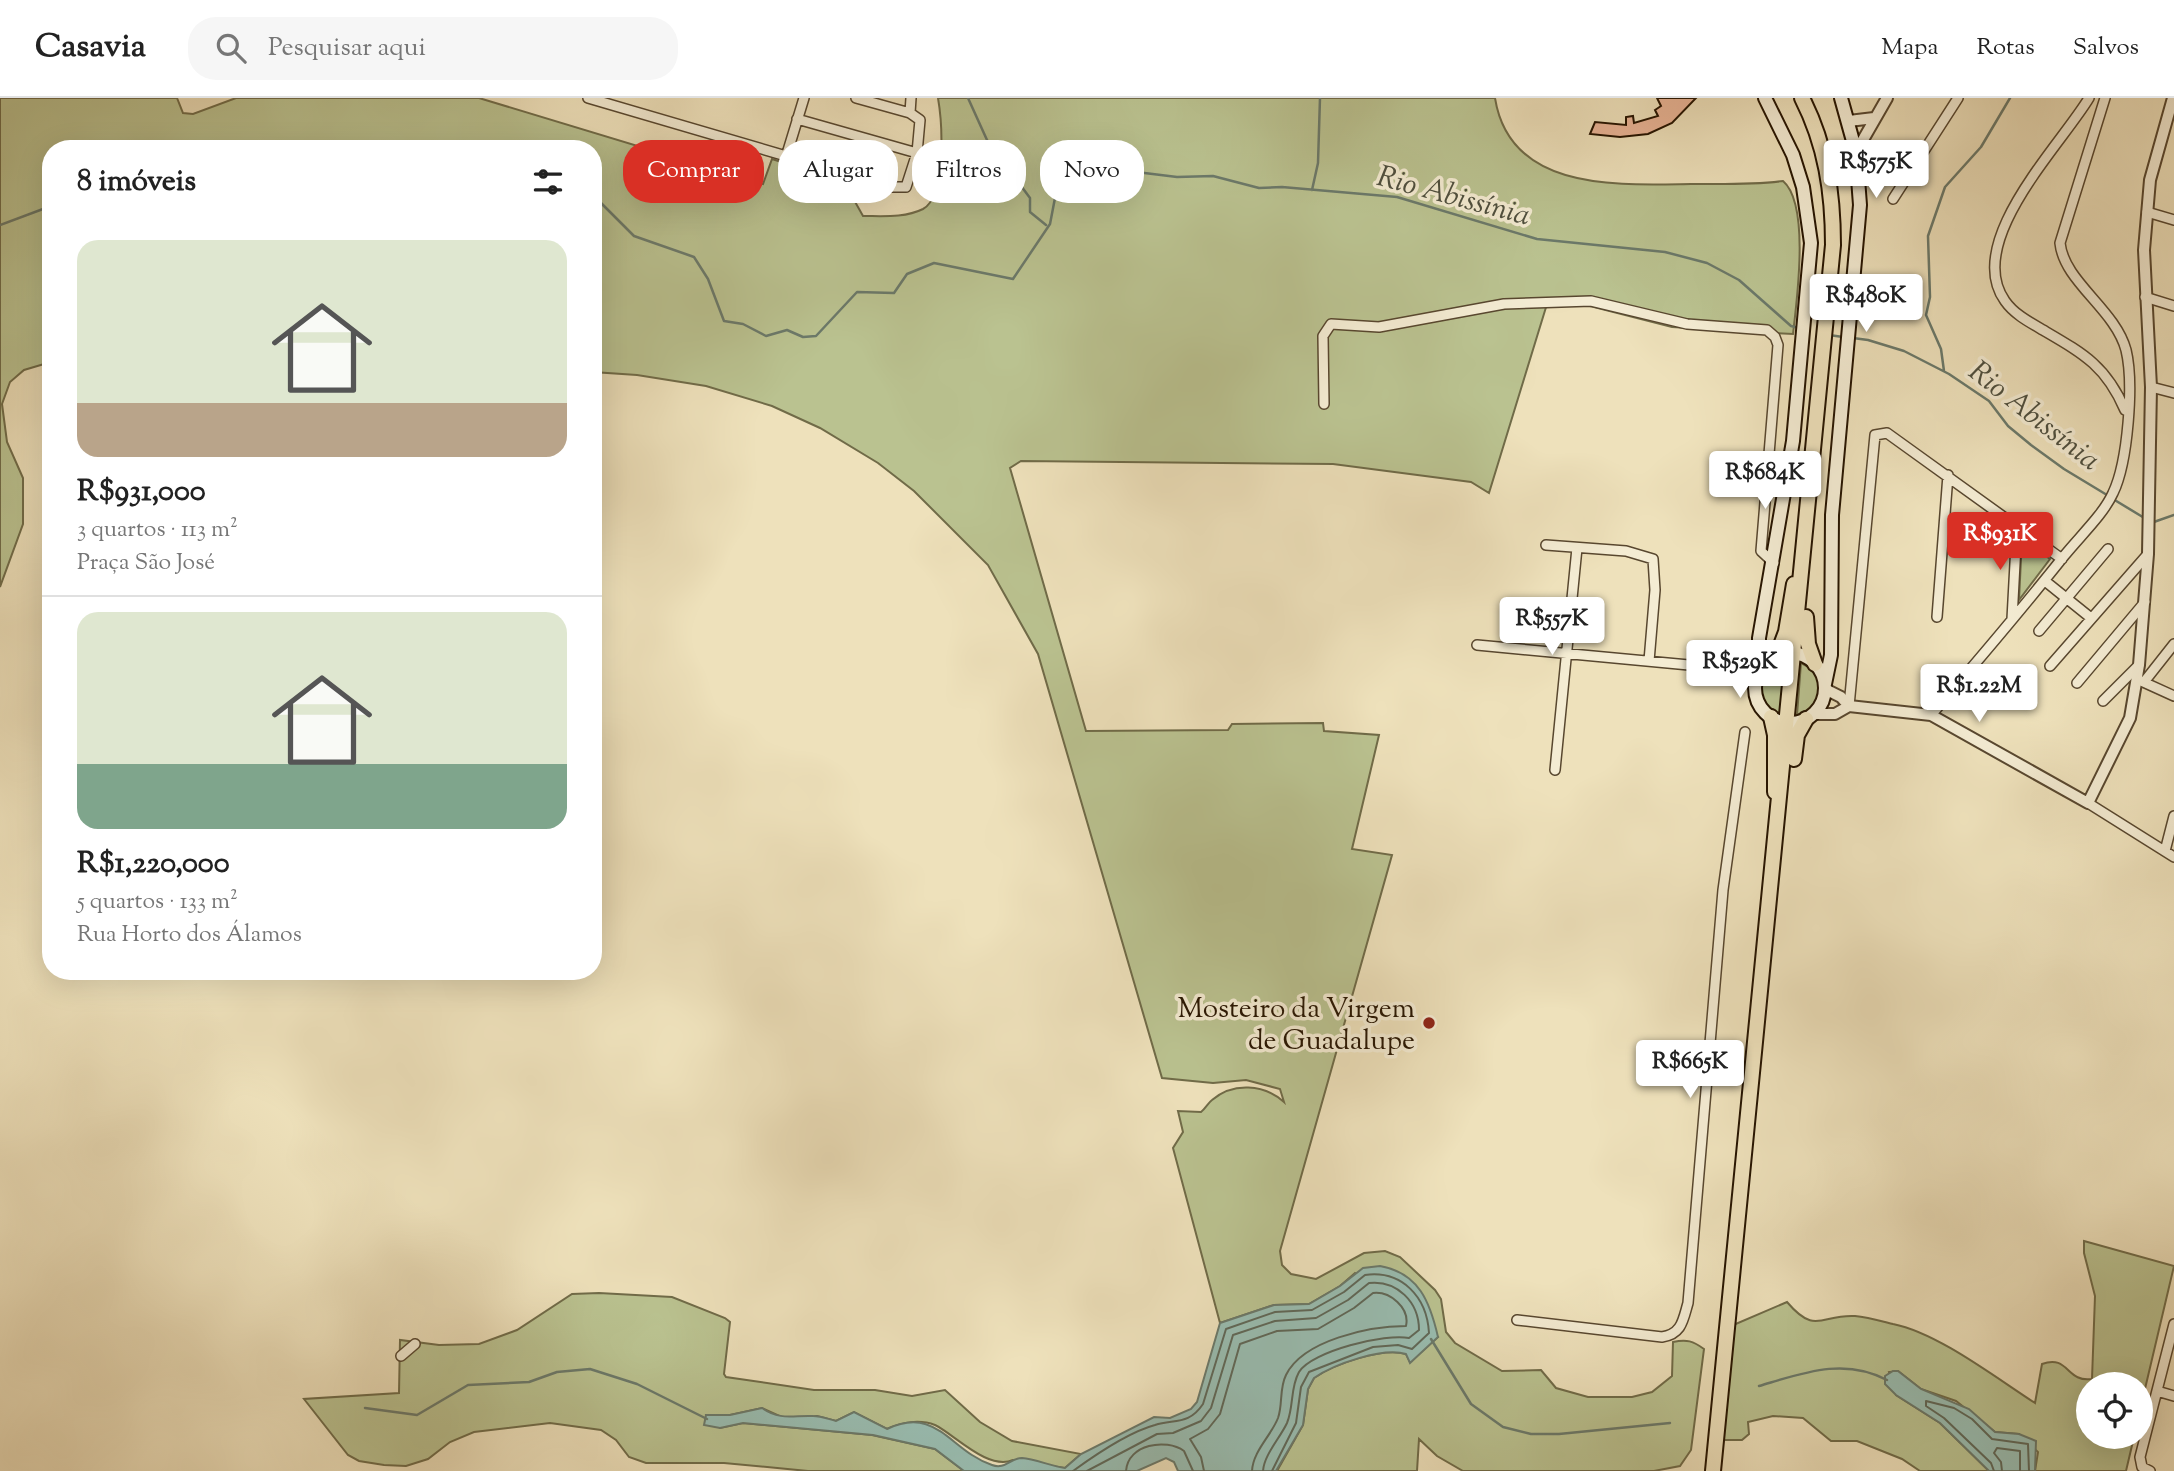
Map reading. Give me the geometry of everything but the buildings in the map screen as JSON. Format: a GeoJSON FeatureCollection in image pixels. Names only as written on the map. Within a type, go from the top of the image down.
{"type":"FeatureCollection","features":[{"type":"Feature","properties":{"kind":"highway"},"geometry":{"type":"LineString","coordinates":[[1713,1471],[1828,319],[1833,205],[1824,154],[1802,98]]}},
{"type":"Feature","properties":{"kind":"highway"},"geometry":{"type":"LineString","coordinates":[[1777,656],[1786,632],[1794,582],[1806,550]]}},
{"type":"Feature","properties":{"kind":"highway"},"geometry":{"type":"LineString","coordinates":[[1802,592],[1808,644],[1815,664]]}},
{"type":"Feature","properties":{"kind":"highway"},"geometry":{"type":"LineString","coordinates":[[1770,717],[1775,735],[1774,780],[1779,820]]}},
{"type":"Feature","properties":{"kind":"highway"},"geometry":{"type":"LineString","coordinates":[[1776,846],[1785,823],[1797,735],[1810,717]]}},
{"type":"Feature","properties":{"kind":"main road"},"geometry":{"type":"LineString","coordinates":[[1765,98],[1783,132],[1803,187],[1811,243],[1793,441],[1759,638],[1756,695],[1770,717],[1788,723],[1810,717],[1820,705],[1831,655],[1832,515],[1860,205],[1856,152],[1841,98]]}},
{"type":"Feature","properties":{"kind":"main road"},"geometry":{"type":"LineString","coordinates":[[1758,673],[1777,656],[1795,654],[1815,664],[1825,686]]}},
{"type":"Feature","properties":{"kind":"street"},"geometry":{"type":"LineString","coordinates":[[587,98],[778,155]]}},
{"type":"Feature","properties":{"kind":"street"},"geometry":{"type":"LineString","coordinates":[[627,110],[630,98]]}},
{"type":"Feature","properties":{"kind":"street"},"geometry":{"type":"LineString","coordinates":[[791,140],[804,98]]}},
{"type":"Feature","properties":{"kind":"street"},"geometry":{"type":"LineString","coordinates":[[856,98],[910,113],[922,123],[920,140]]}},
{"type":"Feature","properties":{"kind":"street"},"geometry":{"type":"LineString","coordinates":[[910,113],[911,98]]}},
{"type":"Feature","properties":{"kind":"street"},"geometry":{"type":"LineString","coordinates":[[1856,152],[1887,98]]}},
{"type":"Feature","properties":{"kind":"street"},"geometry":{"type":"LineString","coordinates":[[1893,200],[1958,98]]}},
{"type":"Feature","properties":{"kind":"street"},"geometry":{"type":"LineString","coordinates":[[2089,98],[2009,215],[1997,255],[1996,277],[2001,293],[2013,310],[2062,341],[2110,377],[2127,415]]}},
{"type":"Feature","properties":{"kind":"street"},"geometry":{"type":"LineString","coordinates":[[1931,715],[2045,581],[2111,497],[2127,415],[2129,374],[2121,336],[2066,263],[2060,243],[2105,98]]}},
{"type":"Feature","properties":{"kind":"street"},"geometry":{"type":"LineString","coordinates":[[2088,803],[2130,718],[2140,681],[2148,554],[2151,387],[2145,297],[2147,212],[2150,180],[2169,128],[2173,98]]}},
{"type":"Feature","properties":{"kind":"street"},"geometry":{"type":"LineString","coordinates":[[1849,121],[1874,118]]}},
{"type":"Feature","properties":{"kind":"street"},"geometry":{"type":"LineString","coordinates":[[797,120],[912,151]]}},
{"type":"Feature","properties":{"kind":"street"},"geometry":{"type":"LineString","coordinates":[[898,187],[906,187],[912,173]]}},
{"type":"Feature","properties":{"kind":"street"},"geometry":{"type":"LineString","coordinates":[[2147,212],[2174,220]]}},
{"type":"Feature","properties":{"kind":"street"},"geometry":{"type":"LineString","coordinates":[[2145,297],[2174,306]]}},
{"type":"Feature","properties":{"kind":"street"},"geometry":{"type":"LineString","coordinates":[[1324,404],[1323,336],[1331,324],[1379,327],[1504,304],[1591,301],[1687,324],[1767,330],[1775,337],[1778,345],[1761,545],[1763,555],[1774,563]]}},
{"type":"Feature","properties":{"kind":"street"},"geometry":{"type":"LineString","coordinates":[[2151,387],[2174,393]]}},
{"type":"Feature","properties":{"kind":"street"},"geometry":{"type":"LineString","coordinates":[[1849,706],[1846,693],[1873,439],[1879,433],[1887,433],[1948,475],[2062,559]]}},
{"type":"Feature","properties":{"kind":"street"},"geometry":{"type":"LineString","coordinates":[[1937,617],[1948,475]]}},
{"type":"Feature","properties":{"kind":"street"},"geometry":{"type":"LineString","coordinates":[[2012,620],[2017,526]]}},
{"type":"Feature","properties":{"kind":"street"},"geometry":{"type":"LineString","coordinates":[[1546,545],[1626,551],[1653,559],[1655,590],[1649,661]]}},
{"type":"Feature","properties":{"kind":"street"},"geometry":{"type":"LineString","coordinates":[[1555,770],[1577,548]]}},
{"type":"Feature","properties":{"kind":"street"},"geometry":{"type":"LineString","coordinates":[[2039,631],[2108,549]]}},
{"type":"Feature","properties":{"kind":"street"},"geometry":{"type":"LineString","coordinates":[[2050,666],[2148,554]]}},
{"type":"Feature","properties":{"kind":"street"},"geometry":{"type":"LineString","coordinates":[[2045,581],[2091,618]]}},
{"type":"Feature","properties":{"kind":"street"},"geometry":{"type":"LineString","coordinates":[[2077,683],[2145,602]]}},
{"type":"Feature","properties":{"kind":"street"},"geometry":{"type":"LineString","coordinates":[[2140,681],[2174,644]]}},
{"type":"Feature","properties":{"kind":"street"},"geometry":{"type":"LineString","coordinates":[[1477,645],[1758,673]]}},
{"type":"Feature","properties":{"kind":"street"},"geometry":{"type":"LineString","coordinates":[[2103,701],[2139,665]]}},
{"type":"Feature","properties":{"kind":"street"},"geometry":{"type":"LineString","coordinates":[[2140,681],[2174,696]]}},
{"type":"Feature","properties":{"kind":"street"},"geometry":{"type":"LineString","coordinates":[[1825,686],[1846,693]]}},
{"type":"Feature","properties":{"kind":"street"},"geometry":{"type":"LineString","coordinates":[[1810,717],[1835,714],[1849,706],[1931,715],[2088,803],[2174,857]]}},
{"type":"Feature","properties":{"kind":"street"},"geometry":{"type":"LineString","coordinates":[[1517,1320],[1662,1337],[1671,1336],[1682,1325],[1688,1303],[1723,890],[1745,732]]}},
{"type":"Feature","properties":{"kind":"street"},"geometry":{"type":"LineString","coordinates":[[2165,851],[2174,816]]}},
{"type":"Feature","properties":{"kind":"street"},"geometry":{"type":"LineString","coordinates":[[2146,1469],[2140,1457],[2174,1325]]}},
{"type":"Feature","properties":{"kind":"street"},"geometry":{"type":"LineString","coordinates":[[401,1356],[415,1344]]}},
{"type":"Feature","properties":{"kind":"street"},"geometry":{"type":"LineString","coordinates":[[2157,1391],[2174,1396]]}},
{"type":"Feature","properties":{"kind":"green space"},"geometry":{"type":"Polygon","coordinates":[[[0,98],[177,98],[183,113],[193,114],[236,98],[479,98],[623,142],[623,203],[764,203],[764,181],[772,159],[778,161],[778,203],[856,203],[863,216],[909,214],[923,209],[929,203],[1026,203],[1026,140],[941,140],[938,98],[1495,98],[1505,129],[1522,151],[1544,167],[1571,177],[1632,184],[1783,181],[1797,210],[1799,230],[1799,276],[1793,334],[1672,327],[1590,306],[1547,304],[1489,493],[1471,482],[1333,464],[1021,461],[1010,468],[1086,731],[1228,730],[1232,724],[1323,723],[1324,731],[1379,735],[1352,849],[1392,855],[1280,1251],[1282,1265],[1291,1274],[1316,1279],[1364,1253],[1385,1251],[1400,1257],[1441,1299],[1446,1332],[1455,1343],[1502,1371],[1541,1370],[1556,1388],[1588,1397],[1632,1397],[1652,1392],[1672,1376],[1673,1342],[1686,1341],[1696,1344],[1704,1349],[1691,1450],[1680,1466],[1654,1471],[1463,1471],[1437,1456],[1419,1439],[1417,1471],[1277,1471],[1303,1425],[1308,1389],[1314,1378],[1346,1362],[1372,1355],[1396,1352],[1406,1354],[1410,1362],[1438,1337],[1355,1273],[1340,1286],[1309,1304],[1274,1305],[1220,1323],[1173,1148],[1183,1132],[1178,1111],[1201,1112],[1220,1094],[1239,1088],[1258,1089],[1284,1102],[1280,1089],[1246,1080],[1213,1083],[1162,1078],[1038,654],[988,565],[914,491],[878,463],[820,428],[772,406],[706,386],[637,375],[602,373],[602,140],[42,140],[42,365],[24,370],[10,382],[2,404],[7,442],[23,478],[23,524],[0,587],[0,98]]]}},
{"type":"Feature","properties":{"kind":"green space"},"geometry":{"type":"Polygon","coordinates":[[[2022,539],[2050,559],[2019,600],[2022,539]]]}},
{"type":"Feature","properties":{"kind":"green space"},"geometry":{"type":"Polygon","coordinates":[[[1801,663],[1818,672],[1821,690],[1812,708],[1797,715],[1801,663]]]}},
{"type":"Feature","properties":{"kind":"green space"},"geometry":{"type":"Polygon","coordinates":[[[1784,664],[1780,716],[1765,709],[1759,693],[1764,675],[1784,664]]]}},
{"type":"Feature","properties":{"kind":"green space"},"geometry":{"type":"Polygon","coordinates":[[[2084,1241],[2174,1266],[2149,1372],[2092,1372],[2095,1296],[2084,1253],[2084,1241]]]}},
{"type":"Feature","properties":{"kind":"green space"},"geometry":{"type":"Polygon","coordinates":[[[572,1294],[672,1297],[725,1318],[730,1322],[724,1374],[726,1377],[814,1390],[875,1390],[912,1396],[945,1390],[980,1422],[1012,1441],[1081,1454],[1065,1468],[1013,1460],[1003,1462],[982,1456],[929,1423],[911,1422],[887,1429],[854,1412],[836,1421],[817,1416],[786,1419],[762,1408],[730,1415],[707,1415],[720,1428],[743,1423],[872,1435],[935,1449],[964,1471],[808,1471],[724,1463],[646,1463],[629,1457],[616,1440],[601,1430],[550,1423],[474,1432],[450,1442],[428,1459],[406,1466],[384,1465],[359,1461],[348,1455],[304,1399],[399,1393],[400,1340],[439,1345],[479,1344],[517,1330],[572,1294]]]}},
{"type":"Feature","properties":{"kind":"green space"},"geometry":{"type":"Polygon","coordinates":[[[1787,1302],[1812,1321],[1855,1316],[1910,1329],[1947,1346],[2035,1403],[2042,1364],[2051,1362],[2063,1365],[2076,1376],[2076,1449],[2131,1449],[2126,1471],[2035,1471],[2038,1452],[2019,1434],[1995,1432],[1956,1401],[1921,1389],[1898,1371],[1889,1372],[1896,1395],[1940,1423],[1989,1471],[1920,1471],[1902,1459],[1857,1441],[1831,1441],[1803,1418],[1773,1416],[1748,1422],[1749,1434],[1742,1440],[1720,1440],[1731,1326],[1787,1302]]]}},
{"type":"Feature","properties":{"kind":"water"},"geometry":{"type":"Polygon","coordinates":[[[1380,1266],[1404,1275],[1421,1291],[1431,1312],[1438,1337],[1410,1363],[1406,1354],[1396,1352],[1372,1355],[1346,1362],[1314,1378],[1308,1389],[1303,1425],[1276,1471],[1178,1471],[1174,1462],[1166,1458],[1137,1471],[964,1471],[935,1449],[873,1435],[743,1423],[720,1428],[704,1425],[706,1415],[730,1415],[762,1408],[781,1416],[816,1416],[836,1421],[854,1412],[887,1429],[904,1423],[931,1426],[977,1458],[992,1465],[1000,1466],[1022,1458],[1065,1468],[1081,1454],[1154,1417],[1170,1418],[1191,1409],[1197,1402],[1220,1323],[1274,1305],[1309,1304],[1340,1286],[1363,1268],[1380,1266]]]}},
{"type":"Feature","properties":{"kind":"water"},"geometry":{"type":"Polygon","coordinates":[[[1898,1371],[1921,1389],[1969,1409],[1995,1432],[2019,1434],[2036,1441],[2035,1471],[1989,1471],[1940,1423],[1896,1395],[1885,1384],[1885,1376],[1898,1371]]]}},
{"type":"Feature","properties":{"kind":"waterway"},"geometry":{"type":"LineString","coordinates":[[968,98],[987,140],[1030,198],[1030,212],[1046,225]]}},
{"type":"Feature","properties":{"kind":"waterway"},"geometry":{"type":"LineString","coordinates":[[1312,190],[1318,163],[1320,98]]}},
{"type":"Feature","properties":{"kind":"waterway"},"geometry":{"type":"LineString","coordinates":[[1944,371],[1941,349],[1926,315],[1930,297],[1928,236],[1945,187],[1981,147],[2010,98]]}},
{"type":"Feature","properties":{"kind":"waterway","name":"Rio Abissínia"},"geometry":{"type":"LineString","coordinates":[[602,204],[634,236],[694,257],[708,279],[724,321],[743,324],[766,336],[787,330],[803,337],[816,336],[857,292],[894,293],[907,274],[934,263],[1013,279],[1050,224],[1055,198],[1104,168],[1177,177],[1213,176],[1259,188],[1282,187],[1397,197],[1537,239],[1665,252],[1707,263],[1739,280],[1791,326],[1799,328]]}},
{"type":"Feature","properties":{"kind":"waterway","name":"Rio Abissínia"},"geometry":{"type":"LineString","coordinates":[[0,225],[42,209]]}},
{"type":"Feature","properties":{"kind":"waterway","name":"Rio Abissínia"},"geometry":{"type":"LineString","coordinates":[[1829,335],[1843,337]]}},
{"type":"Feature","properties":{"kind":"waterway","name":"Rio Abissínia"},"geometry":{"type":"LineString","coordinates":[[1853,338],[1904,351],[1949,374],[1989,401],[2008,426],[2031,445],[2107,495]]}},
{"type":"Feature","properties":{"kind":"waterway","name":"Rio Abissínia"},"geometry":{"type":"LineString","coordinates":[[2113,499],[2146,519]]}},
{"type":"Feature","properties":{"kind":"waterway","name":"Rio Abissínia"},"geometry":{"type":"LineString","coordinates":[[2151,523],[2174,515]]}},
{"type":"Feature","properties":{"kind":"waterway"},"geometry":{"type":"LineString","coordinates":[[1431,1339],[1471,1404],[1503,1427],[1531,1434],[1559,1434],[1670,1423]]}},
{"type":"Feature","properties":{"kind":"waterway"},"geometry":{"type":"LineString","coordinates":[[1759,1386],[1807,1372],[1839,1368],[1855,1369],[1887,1380]]}},
{"type":"Feature","properties":{"kind":"waterway"},"geometry":{"type":"LineString","coordinates":[[365,1408],[417,1415],[468,1385],[529,1382],[557,1372],[590,1369],[637,1384],[707,1419]]}},
{"type":"Feature","properties":{"kind":"place","name":"Mosteiro da Virgem de Guadalupe"},"geometry":{"type":"Point","coordinates":[1429,1023]}}]}
